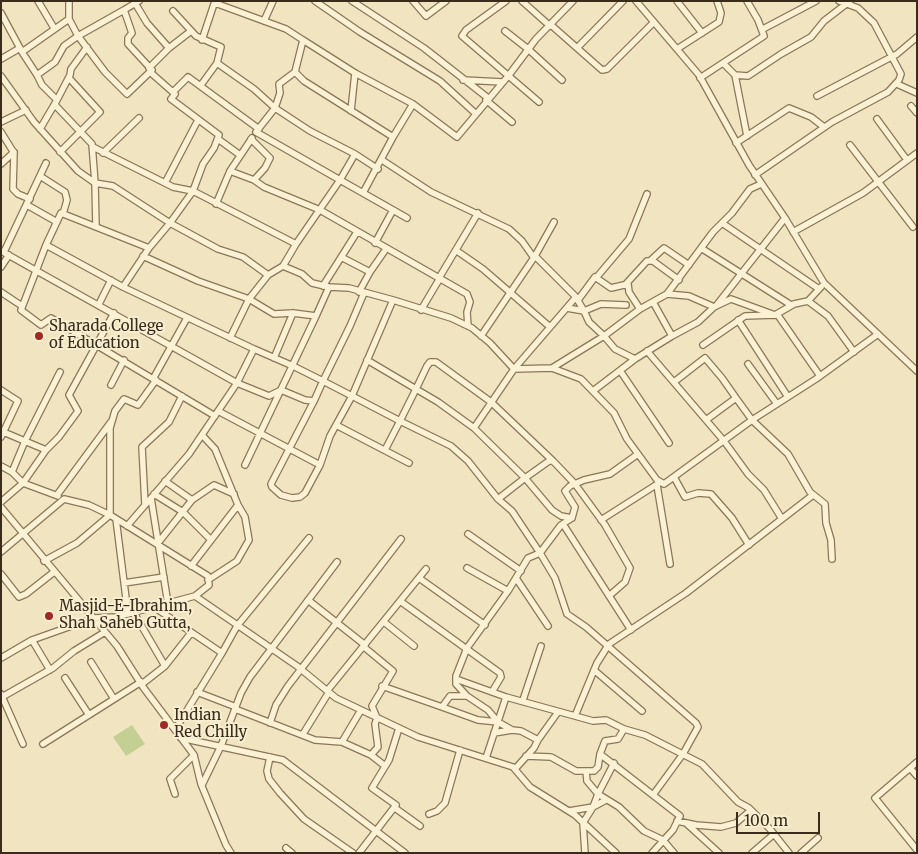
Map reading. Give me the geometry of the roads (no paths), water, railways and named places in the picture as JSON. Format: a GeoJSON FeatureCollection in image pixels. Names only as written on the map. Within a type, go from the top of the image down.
{"type":"FeatureCollection","features":[{"type":"Feature","properties":{"kind":"street"},"geometry":{"type":"LineString","coordinates":[[38,1],[54,28]]}},
{"type":"Feature","properties":{"kind":"street"},"geometry":{"type":"LineString","coordinates":[[69,1],[69,19],[78,36],[105,72],[126,94],[169,48],[191,31]]}},
{"type":"Feature","properties":{"kind":"street"},"geometry":{"type":"LineString","coordinates":[[264,21],[273,1]]}},
{"type":"Feature","properties":{"kind":"street"},"geometry":{"type":"LineString","coordinates":[[315,1],[360,32],[440,81],[475,113]]}},
{"type":"Feature","properties":{"kind":"street"},"geometry":{"type":"LineString","coordinates":[[352,1],[424,48],[487,99],[512,122]]}},
{"type":"Feature","properties":{"kind":"street"},"geometry":{"type":"LineString","coordinates":[[413,1],[426,16],[446,1]]}},
{"type":"Feature","properties":{"kind":"street"},"geometry":{"type":"LineString","coordinates":[[506,1],[466,30],[462,36],[539,102]]}},
{"type":"Feature","properties":{"kind":"street"},"geometry":{"type":"LineString","coordinates":[[522,1],[604,70],[654,22]]}},
{"type":"Feature","properties":{"kind":"street"},"geometry":{"type":"LineString","coordinates":[[202,40],[215,2],[286,29],[355,73],[413,104],[457,137],[475,113],[509,75],[528,49],[573,1]]}},
{"type":"Feature","properties":{"kind":"street"},"geometry":{"type":"LineString","coordinates":[[577,48],[623,1]]}},
{"type":"Feature","properties":{"kind":"street"},"geometry":{"type":"LineString","coordinates":[[636,1],[700,78],[760,184],[785,218],[824,283],[917,371]]}},
{"type":"Feature","properties":{"kind":"street"},"geometry":{"type":"LineString","coordinates":[[677,1],[702,33]]}},
{"type":"Feature","properties":{"kind":"street"},"geometry":{"type":"LineString","coordinates":[[677,49],[720,22],[721,13],[717,1]]}},
{"type":"Feature","properties":{"kind":"street"},"geometry":{"type":"LineString","coordinates":[[700,78],[764,36],[763,30],[747,1]]}},
{"type":"Feature","properties":{"kind":"street"},"geometry":{"type":"LineString","coordinates":[[763,30],[816,1]]}},
{"type":"Feature","properties":{"kind":"street"},"geometry":{"type":"LineString","coordinates":[[755,175],[824,127],[882,95],[897,84],[901,74],[874,23],[858,8],[839,1]]}},
{"type":"Feature","properties":{"kind":"street"},"geometry":{"type":"LineString","coordinates":[[37,75],[55,62],[64,46],[137,2],[147,23],[169,48]]}},
{"type":"Feature","properties":{"kind":"street"},"geometry":{"type":"LineString","coordinates":[[735,75],[748,76],[781,54],[805,42],[824,21],[848,3]]}},
{"type":"Feature","properties":{"kind":"street"},"geometry":{"type":"LineString","coordinates":[[124,10],[132,33],[128,38],[128,44],[150,70],[173,92]]}},
{"type":"Feature","properties":{"kind":"street"},"geometry":{"type":"LineString","coordinates":[[173,11],[202,40],[221,47],[217,64],[201,85]]}},
{"type":"Feature","properties":{"kind":"street"},"geometry":{"type":"LineString","coordinates":[[1,13],[42,85],[93,148],[165,183],[193,190],[216,204],[296,244]]}},
{"type":"Feature","properties":{"kind":"street"},"geometry":{"type":"LineString","coordinates":[[1,59],[21,50],[69,19]]}},
{"type":"Feature","properties":{"kind":"street"},"geometry":{"type":"LineString","coordinates":[[505,31],[562,80]]}},
{"type":"Feature","properties":{"kind":"street"},"geometry":{"type":"LineString","coordinates":[[817,96],[903,50],[917,37]]}},
{"type":"Feature","properties":{"kind":"street"},"geometry":{"type":"LineString","coordinates":[[216,204],[230,171],[251,139],[275,108],[280,93],[278,84],[294,72],[303,40]]}},
{"type":"Feature","properties":{"kind":"street"},"geometry":{"type":"LineString","coordinates":[[40,129],[69,78],[71,69],[87,47]]}},
{"type":"Feature","properties":{"kind":"street"},"geometry":{"type":"LineString","coordinates":[[217,64],[254,89],[275,108],[310,131],[355,154],[378,169]]}},
{"type":"Feature","properties":{"kind":"street"},"geometry":{"type":"LineString","coordinates":[[724,64],[735,75],[747,136]]}},
{"type":"Feature","properties":{"kind":"street"},"geometry":{"type":"LineString","coordinates":[[294,72],[304,81],[394,137]]}},
{"type":"Feature","properties":{"kind":"street"},"geometry":{"type":"LineString","coordinates":[[351,111],[355,73]]}},
{"type":"Feature","properties":{"kind":"street"},"geometry":{"type":"LineString","coordinates":[[1,76],[40,129],[78,172],[95,184],[113,186],[170,223],[218,249],[243,257],[268,276]]}},
{"type":"Feature","properties":{"kind":"street"},"geometry":{"type":"LineString","coordinates":[[123,287],[148,248],[170,223],[193,190],[203,164],[218,139],[219,135],[171,99],[175,94],[173,92],[188,77],[201,85],[257,131],[407,218]]}},
{"type":"Feature","properties":{"kind":"street"},"geometry":{"type":"LineString","coordinates":[[60,152],[100,112],[69,78]]}},
{"type":"Feature","properties":{"kind":"street"},"geometry":{"type":"LineString","coordinates":[[463,80],[503,82]]}},
{"type":"Feature","properties":{"kind":"street"},"geometry":{"type":"LineString","coordinates":[[897,84],[917,92]]}},
{"type":"Feature","properties":{"kind":"street"},"geometry":{"type":"LineString","coordinates":[[363,194],[413,104]]}},
{"type":"Feature","properties":{"kind":"street"},"geometry":{"type":"LineString","coordinates":[[911,106],[917,113]]}},
{"type":"Feature","properties":{"kind":"street"},"geometry":{"type":"LineString","coordinates":[[736,143],[789,108],[811,117],[824,127]]}},
{"type":"Feature","properties":{"kind":"street"},"geometry":{"type":"LineString","coordinates":[[1,122],[26,110]]}},
{"type":"Feature","properties":{"kind":"street"},"geometry":{"type":"LineString","coordinates":[[103,152],[140,118]]}},
{"type":"Feature","properties":{"kind":"street"},"geometry":{"type":"LineString","coordinates":[[877,119],[907,160]]}},
{"type":"Feature","properties":{"kind":"street"},"geometry":{"type":"LineString","coordinates":[[165,183],[198,120]]}},
{"type":"Feature","properties":{"kind":"street"},"geometry":{"type":"LineString","coordinates":[[1,132],[14,152],[13,189],[28,202],[58,222]]}},
{"type":"Feature","properties":{"kind":"street"},"geometry":{"type":"LineString","coordinates":[[218,139],[240,155]]}},
{"type":"Feature","properties":{"kind":"street"},"geometry":{"type":"LineString","coordinates":[[251,139],[270,158],[265,168],[254,180]]}},
{"type":"Feature","properties":{"kind":"street"},"geometry":{"type":"LineString","coordinates":[[850,144],[913,227]]}},
{"type":"Feature","properties":{"kind":"street"},"geometry":{"type":"LineString","coordinates":[[93,148],[96,227]]}},
{"type":"Feature","properties":{"kind":"street"},"geometry":{"type":"LineString","coordinates":[[1,164],[14,152]]}},
{"type":"Feature","properties":{"kind":"street"},"geometry":{"type":"LineString","coordinates":[[793,232],[863,193],[917,153]]}},
{"type":"Feature","properties":{"kind":"street"},"geometry":{"type":"LineString","coordinates":[[230,338],[249,299],[268,276],[284,266],[296,244],[340,180],[355,154]]}},
{"type":"Feature","properties":{"kind":"street"},"geometry":{"type":"LineString","coordinates":[[382,160],[431,192],[510,229],[534,257],[577,299],[589,322],[615,349],[635,359]]}},
{"type":"Feature","properties":{"kind":"street"},"geometry":{"type":"LineString","coordinates":[[1,267],[5,253],[46,163]]}},
{"type":"Feature","properties":{"kind":"street"},"geometry":{"type":"LineString","coordinates":[[230,171],[320,210],[375,243],[424,267],[467,294],[470,302],[467,312],[468,326]]}},
{"type":"Feature","properties":{"kind":"street"},"geometry":{"type":"LineString","coordinates":[[40,176],[65,192],[67,200],[63,214],[46,245],[21,310],[41,325],[51,318],[182,396],[260,433],[320,465]]}},
{"type":"Feature","properties":{"kind":"street"},"geometry":{"type":"LineString","coordinates":[[552,368],[604,336],[640,309],[667,294],[701,248],[750,189],[760,184]]}},
{"type":"Feature","properties":{"kind":"street"},"geometry":{"type":"LineString","coordinates":[[474,428],[514,368],[629,239],[647,194]]}},
{"type":"Feature","properties":{"kind":"street"},"geometry":{"type":"LineString","coordinates":[[375,243],[393,210]]}},
{"type":"Feature","properties":{"kind":"street"},"geometry":{"type":"LineString","coordinates":[[421,310],[478,213]]}},
{"type":"Feature","properties":{"kind":"street"},"geometry":{"type":"LineString","coordinates":[[63,214],[148,248]]}},
{"type":"Feature","properties":{"kind":"street"},"geometry":{"type":"LineString","coordinates":[[592,391],[621,372],[647,351],[698,322],[714,307],[785,218]]}},
{"type":"Feature","properties":{"kind":"street"},"geometry":{"type":"LineString","coordinates":[[481,336],[534,257],[554,222]]}},
{"type":"Feature","properties":{"kind":"street"},"geometry":{"type":"LineString","coordinates":[[722,223],[819,289]]}},
{"type":"Feature","properties":{"kind":"street"},"geometry":{"type":"LineString","coordinates":[[245,465],[316,316],[326,287],[356,232]]}},
{"type":"Feature","properties":{"kind":"street"},"geometry":{"type":"LineString","coordinates":[[46,245],[123,287],[293,366],[451,446],[468,461],[498,500],[512,511],[540,553],[555,578],[567,614],[586,627],[696,722],[698,727],[683,754],[653,795]]}},
{"type":"Feature","properties":{"kind":"street"},"geometry":{"type":"LineString","coordinates":[[596,278],[611,288],[625,285],[644,263],[651,260],[664,248],[689,265]]}},
{"type":"Feature","properties":{"kind":"street"},"geometry":{"type":"LineString","coordinates":[[701,248],[791,306]]}},
{"type":"Feature","properties":{"kind":"street"},"geometry":{"type":"LineString","coordinates":[[386,249],[370,272],[314,401],[271,484],[281,494],[292,498],[300,497],[320,465],[336,425],[352,396],[393,300]]}},
{"type":"Feature","properties":{"kind":"street"},"geometry":{"type":"LineString","coordinates":[[456,252],[483,269],[509,294],[550,327]]}},
{"type":"Feature","properties":{"kind":"street"},"geometry":{"type":"LineString","coordinates":[[5,253],[237,382],[269,396],[281,390],[305,400],[314,401]]}},
{"type":"Feature","properties":{"kind":"street"},"geometry":{"type":"LineString","coordinates":[[143,256],[198,281],[249,299],[274,314],[293,313],[316,316]]}},
{"type":"Feature","properties":{"kind":"street"},"geometry":{"type":"LineString","coordinates":[[341,257],[370,272]]}},
{"type":"Feature","properties":{"kind":"street"},"geometry":{"type":"LineString","coordinates":[[651,260],[679,280]]}},
{"type":"Feature","properties":{"kind":"street"},"geometry":{"type":"LineString","coordinates":[[284,266],[302,274],[312,283],[326,287],[349,288],[451,318],[468,326],[481,336],[514,368],[552,368],[581,379],[614,413],[638,454],[659,483],[670,564]]}},
{"type":"Feature","properties":{"kind":"street"},"geometry":{"type":"LineString","coordinates":[[99,304],[111,280]]}},
{"type":"Feature","properties":{"kind":"street"},"geometry":{"type":"LineString","coordinates":[[703,345],[726,331],[745,316],[776,314],[791,306],[808,301],[824,283]]}},
{"type":"Feature","properties":{"kind":"street"},"geometry":{"type":"LineString","coordinates":[[625,285],[628,284],[629,292],[640,309]]}},
{"type":"Feature","properties":{"kind":"street"},"geometry":{"type":"LineString","coordinates":[[1,292],[22,306]]}},
{"type":"Feature","properties":{"kind":"street"},"geometry":{"type":"LineString","coordinates":[[667,294],[689,296],[714,307],[731,299],[776,314],[820,376]]}},
{"type":"Feature","properties":{"kind":"street"},"geometry":{"type":"LineString","coordinates":[[808,301],[828,316],[854,352]]}},
{"type":"Feature","properties":{"kind":"street"},"geometry":{"type":"LineString","coordinates":[[653,302],[672,336]]}},
{"type":"Feature","properties":{"kind":"street"},"geometry":{"type":"LineString","coordinates":[[566,308],[584,310],[601,304],[626,305]]}},
{"type":"Feature","properties":{"kind":"street"},"geometry":{"type":"LineString","coordinates":[[1,502],[23,483],[46,450],[59,437],[78,411],[69,395],[114,313]]}},
{"type":"Feature","properties":{"kind":"street"},"geometry":{"type":"LineString","coordinates":[[274,358],[293,313]]}},
{"type":"Feature","properties":{"kind":"street"},"geometry":{"type":"LineString","coordinates":[[165,666],[131,613],[124,583],[113,517],[110,428],[115,411],[124,399],[138,405],[155,379],[188,318]]}},
{"type":"Feature","properties":{"kind":"street"},"geometry":{"type":"LineString","coordinates":[[738,320],[788,398]]}},
{"type":"Feature","properties":{"kind":"street"},"geometry":{"type":"LineString","coordinates":[[602,520],[659,483],[664,484],[752,420],[788,398],[878,334]]}},
{"type":"Feature","properties":{"kind":"street"},"geometry":{"type":"LineString","coordinates":[[127,526],[202,435],[237,382],[254,349]]}},
{"type":"Feature","properties":{"kind":"street"},"geometry":{"type":"LineString","coordinates":[[647,351],[724,441],[748,474],[764,490],[782,519]]}},
{"type":"Feature","properties":{"kind":"street"},"geometry":{"type":"LineString","coordinates":[[674,382],[705,358],[752,420],[788,454],[813,495],[825,504],[832,559]]}},
{"type":"Feature","properties":{"kind":"street"},"geometry":{"type":"LineString","coordinates":[[111,385],[124,360]]}},
{"type":"Feature","properties":{"kind":"street"},"geometry":{"type":"LineString","coordinates":[[367,360],[416,389],[474,428],[525,478],[552,510],[561,516],[572,518]]}},
{"type":"Feature","properties":{"kind":"street"},"geometry":{"type":"LineString","coordinates":[[385,450],[426,366],[432,362],[491,402],[575,484],[602,520],[630,568],[625,582],[609,596]]}},
{"type":"Feature","properties":{"kind":"street"},"geometry":{"type":"LineString","coordinates":[[748,364],[778,404]]}},
{"type":"Feature","properties":{"kind":"street"},"geometry":{"type":"LineString","coordinates":[[12,472],[25,441],[60,372]]}},
{"type":"Feature","properties":{"kind":"street"},"geometry":{"type":"LineString","coordinates":[[621,372],[669,443]]}},
{"type":"Feature","properties":{"kind":"street"},"geometry":{"type":"LineString","coordinates":[[1,390],[18,401],[2,433],[46,450]]}},
{"type":"Feature","properties":{"kind":"street"},"geometry":{"type":"LineString","coordinates":[[145,505],[142,446],[169,422],[182,396]]}},
{"type":"Feature","properties":{"kind":"street"},"geometry":{"type":"LineString","coordinates":[[706,420],[736,398]]}},
{"type":"Feature","properties":{"kind":"street"},"geometry":{"type":"LineString","coordinates":[[57,495],[112,420]]}},
{"type":"Feature","properties":{"kind":"street"},"geometry":{"type":"LineString","coordinates":[[336,425],[409,463]]}},
{"type":"Feature","properties":{"kind":"street"},"geometry":{"type":"LineString","coordinates":[[202,435],[215,449],[238,505],[245,517],[249,540],[237,561],[208,580]]}},
{"type":"Feature","properties":{"kind":"street"},"geometry":{"type":"LineString","coordinates":[[442,707],[450,696],[456,682],[467,648],[485,625],[528,558],[540,553],[562,524],[572,518],[575,507],[566,491],[575,484],[610,474],[638,454]]}},
{"type":"Feature","properties":{"kind":"street"},"geometry":{"type":"LineString","coordinates":[[498,500],[525,478],[549,461],[553,461]]}},
{"type":"Feature","properties":{"kind":"street"},"geometry":{"type":"LineString","coordinates":[[1,466],[12,472],[23,483],[64,499],[89,505],[113,517],[208,576],[209,585],[195,596],[168,604],[131,613],[94,618],[32,640],[1,658]]}},
{"type":"Feature","properties":{"kind":"street"},"geometry":{"type":"LineString","coordinates":[[674,477],[685,496],[698,493],[711,494],[732,518],[749,544]]}},
{"type":"Feature","properties":{"kind":"street"},"geometry":{"type":"LineString","coordinates":[[166,481],[192,500]]}},
{"type":"Feature","properties":{"kind":"street"},"geometry":{"type":"LineString","coordinates":[[158,544],[192,500],[214,485],[234,494]]}},
{"type":"Feature","properties":{"kind":"street"},"geometry":{"type":"LineString","coordinates":[[575,716],[594,670],[608,646],[686,593],[813,495]]}},
{"type":"Feature","properties":{"kind":"street"},"geometry":{"type":"LineString","coordinates":[[153,496],[183,512],[211,540]]}},
{"type":"Feature","properties":{"kind":"street"},"geometry":{"type":"LineString","coordinates":[[153,496],[158,544],[168,604]]}},
{"type":"Feature","properties":{"kind":"street"},"geometry":{"type":"LineString","coordinates":[[1,552],[24,535],[64,499]]}},
{"type":"Feature","properties":{"kind":"street"},"geometry":{"type":"LineString","coordinates":[[191,566],[238,505]]}},
{"type":"Feature","properties":{"kind":"street"},"geometry":{"type":"LineString","coordinates":[[1,506],[44,561],[105,632],[194,755],[202,785],[226,846],[231,853]]}},
{"type":"Feature","properties":{"kind":"street"},"geometry":{"type":"LineString","coordinates":[[44,561],[77,543],[113,517]]}},
{"type":"Feature","properties":{"kind":"street"},"geometry":{"type":"LineString","coordinates":[[562,524],[631,630]]}},
{"type":"Feature","properties":{"kind":"street"},"geometry":{"type":"LineString","coordinates":[[468,534],[521,571]]}},
{"type":"Feature","properties":{"kind":"street"},"geometry":{"type":"LineString","coordinates":[[175,730],[237,626],[309,538]]}},
{"type":"Feature","properties":{"kind":"street"},"geometry":{"type":"LineString","coordinates":[[270,723],[276,705],[300,669],[401,539]]}},
{"type":"Feature","properties":{"kind":"street"},"geometry":{"type":"LineString","coordinates":[[202,785],[221,746],[235,708],[250,676],[337,562]]}},
{"type":"Feature","properties":{"kind":"street"},"geometry":{"type":"LineString","coordinates":[[467,568],[508,591]]}},
{"type":"Feature","properties":{"kind":"street"},"geometry":{"type":"LineString","coordinates":[[303,734],[328,692],[426,569]]}},
{"type":"Feature","properties":{"kind":"street"},"geometry":{"type":"LineString","coordinates":[[1,574],[19,597],[26,594],[54,572]]}},
{"type":"Feature","properties":{"kind":"street"},"geometry":{"type":"LineString","coordinates":[[124,583],[164,577]]}},
{"type":"Feature","properties":{"kind":"street"},"geometry":{"type":"LineString","coordinates":[[419,578],[485,625]]}},
{"type":"Feature","properties":{"kind":"street"},"geometry":{"type":"LineString","coordinates":[[516,578],[548,626]]}},
{"type":"Feature","properties":{"kind":"street"},"geometry":{"type":"LineString","coordinates":[[195,596],[271,648],[328,692],[361,710],[418,737],[515,769],[530,787],[569,811],[616,853]]}},
{"type":"Feature","properties":{"kind":"street"},"geometry":{"type":"LineString","coordinates":[[308,600],[393,671],[382,686],[372,706],[377,718],[375,724],[378,747],[371,755]]}},
{"type":"Feature","properties":{"kind":"street"},"geometry":{"type":"LineString","coordinates":[[400,602],[435,629],[467,648],[501,675],[492,692]]}},
{"type":"Feature","properties":{"kind":"street"},"geometry":{"type":"LineString","coordinates":[[154,607],[222,653]]}},
{"type":"Feature","properties":{"kind":"street"},"geometry":{"type":"LineString","coordinates":[[384,622],[414,646]]}},
{"type":"Feature","properties":{"kind":"street"},"geometry":{"type":"LineString","coordinates":[[23,744],[2,695],[50,670],[74,651],[105,632]]}},
{"type":"Feature","properties":{"kind":"street"},"geometry":{"type":"LineString","coordinates":[[43,744],[165,666],[190,633]]}},
{"type":"Feature","properties":{"kind":"street"},"geometry":{"type":"LineString","coordinates":[[32,640],[50,670]]}},
{"type":"Feature","properties":{"kind":"street"},"geometry":{"type":"LineString","coordinates":[[523,700],[541,646]]}},
{"type":"Feature","properties":{"kind":"street"},"geometry":{"type":"LineString","coordinates":[[91,662],[114,699]]}},
{"type":"Feature","properties":{"kind":"street"},"geometry":{"type":"LineString","coordinates":[[594,670],[642,711]]}},
{"type":"Feature","properties":{"kind":"street"},"geometry":{"type":"LineString","coordinates":[[65,678],[89,715]]}},
{"type":"Feature","properties":{"kind":"street"},"geometry":{"type":"LineString","coordinates":[[456,682],[593,721],[606,720],[624,729],[645,735],[683,754],[702,764],[738,802],[751,810],[789,853]]}},
{"type":"Feature","properties":{"kind":"street"},"geometry":{"type":"LineString","coordinates":[[456,682],[467,696],[488,710],[498,722],[512,730]]}},
{"type":"Feature","properties":{"kind":"street"},"geometry":{"type":"LineString","coordinates":[[382,686],[478,720],[498,722]]}},
{"type":"Feature","properties":{"kind":"street"},"geometry":{"type":"LineString","coordinates":[[197,692],[315,740],[342,742],[371,755],[385,766]]}},
{"type":"Feature","properties":{"kind":"street"},"geometry":{"type":"LineString","coordinates":[[450,696],[467,696]]}},
{"type":"Feature","properties":{"kind":"street"},"geometry":{"type":"LineString","coordinates":[[486,758],[506,697]]}},
{"type":"Feature","properties":{"kind":"street"},"geometry":{"type":"LineString","coordinates":[[342,742],[361,710]]}},
{"type":"Feature","properties":{"kind":"street"},"geometry":{"type":"LineString","coordinates":[[515,769],[534,748],[558,712]]}},
{"type":"Feature","properties":{"kind":"street"},"geometry":{"type":"LineString","coordinates":[[399,728],[385,766],[372,788],[396,805],[395,808],[420,826]]}},
{"type":"Feature","properties":{"kind":"street"},"geometry":{"type":"LineString","coordinates":[[526,756],[551,757],[576,771],[594,772],[598,767],[605,741],[618,739],[624,729]]}},
{"type":"Feature","properties":{"kind":"street"},"geometry":{"type":"LineString","coordinates":[[494,733],[512,730],[521,731],[538,740]]}},
{"type":"Feature","properties":{"kind":"street"},"geometry":{"type":"LineString","coordinates":[[181,738],[283,760],[405,853]]}},
{"type":"Feature","properties":{"kind":"street"},"geometry":{"type":"LineString","coordinates":[[429,814],[437,811],[445,803],[460,750]]}},
{"type":"Feature","properties":{"kind":"street"},"geometry":{"type":"LineString","coordinates":[[600,754],[680,816],[673,830],[652,853]]}},
{"type":"Feature","properties":{"kind":"street"},"geometry":{"type":"LineString","coordinates":[[175,794],[170,779],[194,755]]}},
{"type":"Feature","properties":{"kind":"street"},"geometry":{"type":"LineString","coordinates":[[270,757],[267,771],[269,779],[280,793],[304,819],[353,853]]}},
{"type":"Feature","properties":{"kind":"street"},"geometry":{"type":"LineString","coordinates":[[917,762],[875,798],[917,850]]}},
{"type":"Feature","properties":{"kind":"street"},"geometry":{"type":"LineString","coordinates":[[585,853],[583,822],[593,807],[614,763]]}},
{"type":"Feature","properties":{"kind":"street"},"geometry":{"type":"LineString","coordinates":[[910,768],[917,776]]}},
{"type":"Feature","properties":{"kind":"street"},"geometry":{"type":"LineString","coordinates":[[586,771],[587,781],[598,794],[619,807],[644,831],[663,840],[674,853]]}},
{"type":"Feature","properties":{"kind":"street"},"geometry":{"type":"LineString","coordinates":[[569,811],[593,807],[606,800]]}},
{"type":"Feature","properties":{"kind":"street"},"geometry":{"type":"LineString","coordinates":[[359,853],[395,808]]}},
{"type":"Feature","properties":{"kind":"street"},"geometry":{"type":"LineString","coordinates":[[677,821],[721,827],[731,825],[751,810]]}},
{"type":"Feature","properties":{"kind":"street"},"geometry":{"type":"LineString","coordinates":[[686,823],[719,853]]}},
{"type":"Feature","properties":{"kind":"street"},"geometry":{"type":"LineString","coordinates":[[752,853],[774,834]]}},
{"type":"Feature","properties":{"kind":"street"},"geometry":{"type":"LineString","coordinates":[[801,853],[818,838]]}},
{"type":"Feature","properties":{"kind":"street"},"geometry":{"type":"LineString","coordinates":[[286,848],[292,853]]}},
{"type":"Feature","properties":{"kind":"place","name":"Sharada College of Education"},"geometry":{"type":"Point","coordinates":[39,336]}},
{"type":"Feature","properties":{"kind":"place","name":"Masjid-E-Ibrahim, Shah Saheb Gutta,"},"geometry":{"type":"Point","coordinates":[49,616]}},
{"type":"Feature","properties":{"kind":"place","name":"Indian Red Chilly"},"geometry":{"type":"Point","coordinates":[164,725]}}]}
